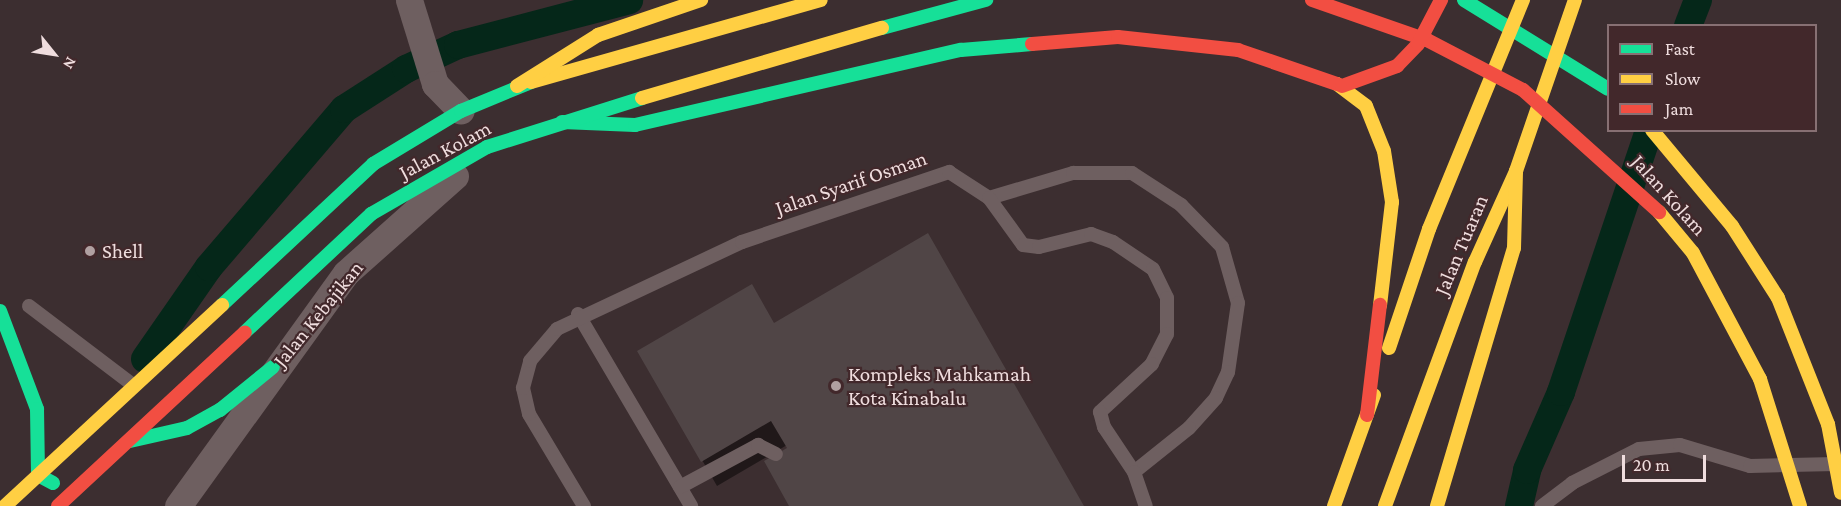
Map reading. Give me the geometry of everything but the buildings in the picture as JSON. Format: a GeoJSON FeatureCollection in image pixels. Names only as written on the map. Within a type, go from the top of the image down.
{"type":"FeatureCollection","features":[{"type":"Feature","properties":{"kind":"main road"},"geometry":{"type":"LineString","coordinates":[[517,86],[598,35],[701,0]]}},
{"type":"Feature","properties":{"kind":"main road","name":"Jalan Kolam"},"geometry":{"type":"LineString","coordinates":[[4,506],[352,179],[461,111],[517,86],[821,0]]}},
{"type":"Feature","properties":{"kind":"main road","name":"Jalan Kolam"},"geometry":{"type":"LineString","coordinates":[[58,506],[130,441],[182,386],[371,214],[487,147],[793,51],[986,0]]}},
{"type":"Feature","properties":{"kind":"main road","name":"Jalan Kolam"},"geometry":{"type":"LineString","coordinates":[[1312,0],[1427,39],[1523,90],[1654,205],[1693,253],[1760,379],[1800,506]]}},
{"type":"Feature","properties":{"kind":"main road"},"geometry":{"type":"LineString","coordinates":[[1342,86],[1396,66],[1418,44],[1441,0]]}},
{"type":"Feature","properties":{"kind":"main road"},"geometry":{"type":"LineString","coordinates":[[1464,0],[1607,88]]}},
{"type":"Feature","properties":{"kind":"main road"},"geometry":{"type":"LineString","coordinates":[[1429,229],[1506,0]]}},
{"type":"Feature","properties":{"kind":"main road","name":"Jalan Tuaran"},"geometry":{"type":"LineString","coordinates":[[1334,506],[1429,229],[1523,0]]}},
{"type":"Feature","properties":{"kind":"main road","name":"Jalan Tuaran"},"geometry":{"type":"LineString","coordinates":[[1385,506],[1475,262],[1516,171],[1575,0]]}},
{"type":"Feature","properties":{"kind":"main road"},"geometry":{"type":"LineString","coordinates":[[562,122],[635,125],[961,50],[1118,38],[1238,50],[1297,66],[1342,86],[1366,106],[1378,129],[1392,202],[1367,415]]}},
{"type":"Feature","properties":{"kind":"main road","name":"Jalan Kolam"},"geometry":{"type":"LineString","coordinates":[[1654,132],[1732,226],[1778,298],[1828,424],[1841,494]]}},
{"type":"Feature","properties":{"kind":"main road"},"geometry":{"type":"LineString","coordinates":[[1437,506],[1514,248],[1516,171]]}},
{"type":"Feature","properties":{"kind":"main road"},"geometry":{"type":"LineString","coordinates":[[0,311],[37,409],[38,475],[52,483],[67,479],[165,386],[182,386]]}},
{"type":"Feature","properties":{"kind":"main road"},"geometry":{"type":"LineString","coordinates":[[130,441],[187,428],[220,410],[273,367]]}},
{"type":"Feature","properties":{"kind":"main road"},"geometry":{"type":"LineString","coordinates":[[37,409],[61,421],[87,429]]}},
{"type":"Feature","properties":{"kind":"street"},"geometry":{"type":"LineString","coordinates":[[409,0],[417,34],[435,84],[461,111]]}},
{"type":"Feature","properties":{"kind":"street","name":"Jalan Kebajikan"},"geometry":{"type":"LineString","coordinates":[[178,506],[273,367],[346,273],[487,147]]}},
{"type":"Feature","properties":{"kind":"lane","name":"Jalan Syarif Osman"},"geometry":{"type":"LineString","coordinates":[[584,506],[530,414],[523,388],[530,361],[556,329],[578,314],[742,242],[949,172],[990,198]]}},
{"type":"Feature","properties":{"kind":"lane"},"geometry":{"type":"LineString","coordinates":[[1134,472],[1189,428],[1216,398],[1228,372],[1238,303],[1222,247],[1181,205],[1131,174],[1072,174],[990,198],[1023,245],[1039,248],[1091,234],[1113,242],[1153,269],[1167,298],[1167,334],[1152,364],[1100,412],[1104,427],[1134,472],[1146,506]]}},
{"type":"Feature","properties":{"kind":"lane"},"geometry":{"type":"LineString","coordinates":[[29,306],[133,385]]}},
{"type":"Feature","properties":{"kind":"lane"},"geometry":{"type":"LineString","coordinates":[[578,314],[691,506]]}},
{"type":"Feature","properties":{"kind":"lane"},"geometry":{"type":"LineString","coordinates":[[680,487],[758,445],[776,454]]}},
{"type":"Feature","properties":{"kind":"lane"},"geometry":{"type":"LineString","coordinates":[[1547,502],[1639,449],[1680,445],[1750,466],[1841,464]]}},
{"type":"Feature","properties":{"kind":"waterway"},"geometry":{"type":"LineString","coordinates":[[145,359],[209,267],[344,109],[406,69],[458,45],[629,0]]}},
{"type":"Feature","properties":{"kind":"waterway"},"geometry":{"type":"LineString","coordinates":[[1689,24],[1698,0]]}},
{"type":"Feature","properties":{"kind":"waterway"},"geometry":{"type":"LineString","coordinates":[[1519,506],[1527,470],[1561,392],[1648,132]]}},
{"type":"Feature","properties":{"kind":"traffic: fast"},"geometry":{"type":"LineString","coordinates":[[882,28],[986,0]]}},
{"type":"Feature","properties":{"kind":"traffic: fast"},"geometry":{"type":"LineString","coordinates":[[1464,0],[1607,88]]}},
{"type":"Feature","properties":{"kind":"traffic: fast"},"geometry":{"type":"LineString","coordinates":[[562,122],[635,125],[961,50],[1032,44]]}},
{"type":"Feature","properties":{"kind":"traffic: fast"},"geometry":{"type":"LineString","coordinates":[[222,305],[373,164],[461,111],[531,82]]}},
{"type":"Feature","properties":{"kind":"traffic: fast"},"geometry":{"type":"LineString","coordinates":[[245,332],[371,214],[487,147],[642,98]]}},
{"type":"Feature","properties":{"kind":"traffic: fast"},"geometry":{"type":"LineString","coordinates":[[0,311],[37,409],[38,475],[53,483]]}},
{"type":"Feature","properties":{"kind":"traffic: fast"},"geometry":{"type":"LineString","coordinates":[[130,441],[187,428],[220,410],[273,367]]}},
{"type":"Feature","properties":{"kind":"traffic: slow"},"geometry":{"type":"LineString","coordinates":[[517,86],[598,35],[701,0]]}},
{"type":"Feature","properties":{"kind":"traffic: slow"},"geometry":{"type":"LineString","coordinates":[[531,82],[821,0]]}},
{"type":"Feature","properties":{"kind":"traffic: slow"},"geometry":{"type":"LineString","coordinates":[[1389,348],[1429,229],[1523,0]]}},
{"type":"Feature","properties":{"kind":"traffic: slow"},"geometry":{"type":"LineString","coordinates":[[1385,506],[1475,262],[1516,171],[1575,0]]}},
{"type":"Feature","properties":{"kind":"traffic: slow"},"geometry":{"type":"LineString","coordinates":[[642,98],[882,28]]}},
{"type":"Feature","properties":{"kind":"traffic: slow"},"geometry":{"type":"LineString","coordinates":[[1337,84],[1366,106],[1384,151],[1392,202],[1380,305]]}},
{"type":"Feature","properties":{"kind":"traffic: slow"},"geometry":{"type":"LineString","coordinates":[[1654,132],[1732,226],[1778,298],[1828,424],[1841,493]]}},
{"type":"Feature","properties":{"kind":"traffic: slow"},"geometry":{"type":"LineString","coordinates":[[1437,506],[1514,248],[1516,171]]}},
{"type":"Feature","properties":{"kind":"traffic: slow"},"geometry":{"type":"LineString","coordinates":[[1659,212],[1693,253],[1760,379],[1800,506]]}},
{"type":"Feature","properties":{"kind":"traffic: slow"},"geometry":{"type":"LineString","coordinates":[[5,506],[222,305]]}},
{"type":"Feature","properties":{"kind":"traffic: slow"},"geometry":{"type":"LineString","coordinates":[[1334,506],[1374,395]]}},
{"type":"Feature","properties":{"kind":"traffic: jam"},"geometry":{"type":"LineString","coordinates":[[1312,0],[1427,40],[1523,90],[1659,212]]}},
{"type":"Feature","properties":{"kind":"traffic: jam"},"geometry":{"type":"LineString","coordinates":[[1342,86],[1397,66],[1418,44],[1441,0]]}},
{"type":"Feature","properties":{"kind":"traffic: jam"},"geometry":{"type":"LineString","coordinates":[[1032,44],[1118,37],[1238,50],[1337,84]]}},
{"type":"Feature","properties":{"kind":"traffic: jam"},"geometry":{"type":"LineString","coordinates":[[1367,415],[1380,305]]}},
{"type":"Feature","properties":{"kind":"traffic: jam"},"geometry":{"type":"LineString","coordinates":[[58,506],[245,332]]}},
{"type":"Feature","properties":{"kind":"place","name":"Shell"},"geometry":{"type":"Point","coordinates":[90,251]}},
{"type":"Feature","properties":{"kind":"place","name":"Kompleks Mahkamah Kota Kinabalu"},"geometry":{"type":"Point","coordinates":[836,386]}}]}
